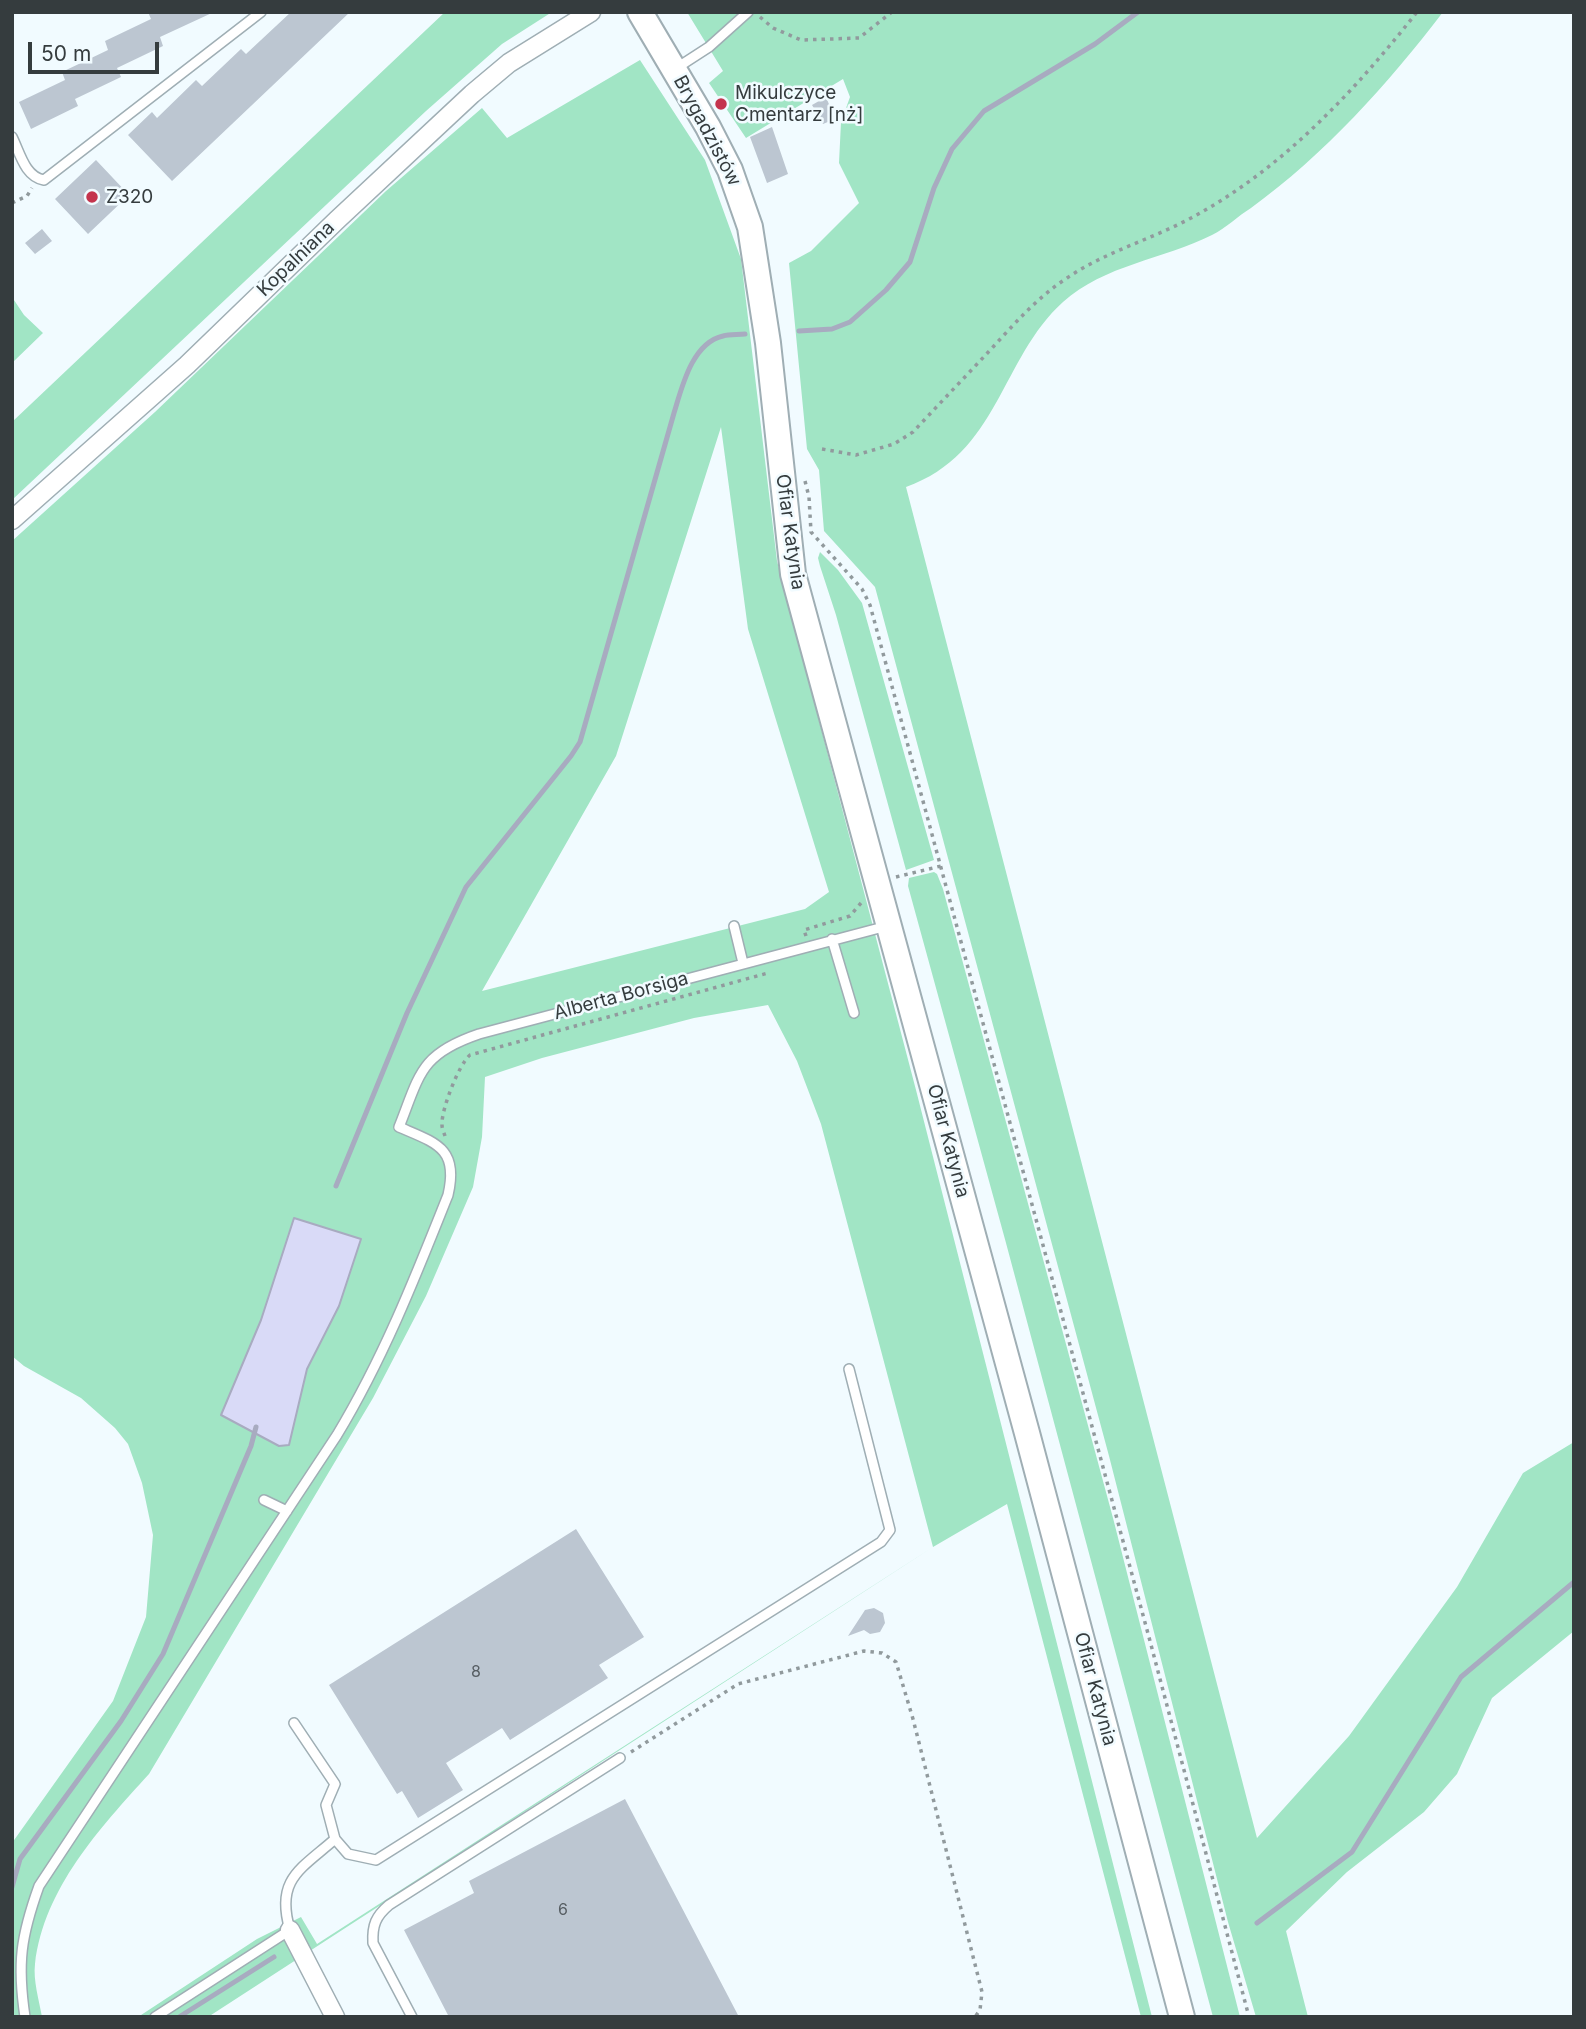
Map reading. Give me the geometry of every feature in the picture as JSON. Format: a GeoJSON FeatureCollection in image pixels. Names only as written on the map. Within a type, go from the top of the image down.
{"type":"FeatureCollection","features":[{"type":"Feature","properties":{"kind":"street","name":"Kopalniana"},"geometry":{"type":"LineString","coordinates":[[12,520],[187,365],[472,94],[509,63],[591,12]]}},
{"type":"Feature","properties":{"kind":"street","name":"Brygadzistów"},"geometry":{"type":"LineString","coordinates":[[640,12],[730,170],[741,197],[756,257]]}},
{"type":"Feature","properties":{"kind":"street","name":"Ofiar Katynia"},"geometry":{"type":"LineString","coordinates":[[756,257],[793,574],[890,925],[1182,2017]]}},
{"type":"Feature","properties":{"kind":"street"},"geometry":{"type":"LineString","coordinates":[[290,1930],[335,2017]]}},
{"type":"Feature","properties":{"kind":"lane"},"geometry":{"type":"LineString","coordinates":[[12,137],[28,172],[37,179],[44,180],[261,12]]}},
{"type":"Feature","properties":{"kind":"lane"},"geometry":{"type":"LineString","coordinates":[[674,69],[709,47],[748,12]]}},
{"type":"Feature","properties":{"kind":"lane","name":"Alberta Borsiga"},"geometry":{"type":"LineString","coordinates":[[447,1155],[440,1146],[430,1140],[399,1127],[424,1068],[441,1050],[454,1042],[890,925]]}},
{"type":"Feature","properties":{"kind":"lane"},"geometry":{"type":"LineString","coordinates":[[734,926],[743,963]]}},
{"type":"Feature","properties":{"kind":"lane"},"geometry":{"type":"LineString","coordinates":[[832,940],[854,1013]]}},
{"type":"Feature","properties":{"kind":"lane"},"geometry":{"type":"LineString","coordinates":[[25,2017],[20,1954],[28,1917],[39,1886],[355,1405],[391,1335],[448,1195],[452,1167],[447,1155]]}},
{"type":"Feature","properties":{"kind":"lane"},"geometry":{"type":"LineString","coordinates":[[294,1723],[335,1784],[326,1805],[335,1839],[348,1854],[376,1860],[881,1542],[890,1530],[849,1370]]}},
{"type":"Feature","properties":{"kind":"lane"},"geometry":{"type":"LineString","coordinates":[[264,1500],[286,1511]]}},
{"type":"Feature","properties":{"kind":"lane"},"geometry":{"type":"LineString","coordinates":[[412,2017],[373,1943],[377,1915],[620,1758]]}},
{"type":"Feature","properties":{"kind":"lane"},"geometry":{"type":"LineString","coordinates":[[155,2017],[290,1930],[285,1913],[285,1892],[295,1875],[335,1839]]}},
{"type":"Feature","properties":{"kind":"path"},"geometry":{"type":"LineString","coordinates":[[755,12],[773,28],[800,40],[859,38],[892,12]]}},
{"type":"Feature","properties":{"kind":"path"},"geometry":{"type":"LineString","coordinates":[[822,449],[856,455],[894,444],[914,432],[1034,303],[1067,277],[1107,255],[1190,219],[1237,191],[1282,155],[1379,61],[1417,12]]}},
{"type":"Feature","properties":{"kind":"path"},"geometry":{"type":"LineString","coordinates":[[12,203],[27,196],[37,179]]}},
{"type":"Feature","properties":{"kind":"path"},"geometry":{"type":"LineString","coordinates":[[811,532],[868,598],[1249,2017]]}},
{"type":"Feature","properties":{"kind":"path"},"geometry":{"type":"LineString","coordinates":[[901,876],[941,866]]}},
{"type":"Feature","properties":{"kind":"path"},"geometry":{"type":"LineString","coordinates":[[804,930],[850,916],[861,903],[862,896]]}},
{"type":"Feature","properties":{"kind":"path"},"geometry":{"type":"LineString","coordinates":[[447,1155],[449,1145],[442,1122],[460,1067],[470,1055],[772,972]]}},
{"type":"Feature","properties":{"kind":"path"},"geometry":{"type":"LineString","coordinates":[[620,1758],[738,1684],[864,1651],[882,1653],[896,1662],[982,1992],[980,2010],[975,2017]]}},
{"type":"Feature","properties":{"kind":"green space"},"geometry":{"type":"Polygon","coordinates":[[[445,12],[552,12],[502,44],[426,111],[12,500],[12,422],[445,12]]]}},
{"type":"Feature","properties":{"kind":"green space"},"geometry":{"type":"Polygon","coordinates":[[[687,12],[1443,12],[1400,66],[1354,117],[1304,165],[1251,208],[1212,235],[1097,279],[1063,302],[1042,325],[1025,350],[996,404],[961,452],[937,472],[906,487],[1257,1838],[1349,1736],[1457,1587],[1523,1473],[1574,1442],[1574,1631],[1492,1698],[1457,1774],[1424,1812],[1347,1872],[1286,1931],[1308,2017],[1256,2017],[1228,1922],[1109,1456],[875,587],[824,531],[819,470],[807,449],[789,263],[811,251],[859,203],[839,163],[841,122],[850,97],[843,79],[746,138],[709,83],[723,71],[687,12]]]}},
{"type":"Feature","properties":{"kind":"green space"},"geometry":{"type":"Polygon","coordinates":[[[640,60],[705,160],[741,259],[777,561],[916,1090],[1152,2017],[1141,2017],[1007,1504],[933,1547],[821,1124],[797,1061],[768,1005],[694,1018],[542,1058],[485,1077],[482,1137],[473,1187],[426,1296],[373,1398],[149,1774],[94,1838],[62,1885],[40,1936],[35,1964],[42,2017],[12,2017],[12,1843],[113,1701],[146,1617],[153,1535],[142,1483],[128,1444],[115,1428],[81,1398],[24,1366],[12,1356],[12,541],[155,412],[386,191],[482,108],[507,138],[640,60]],[[721,427],[616,756],[482,991],[805,909],[829,892],[748,629],[721,427]]]}},
{"type":"Feature","properties":{"kind":"green space"},"geometry":{"type":"Polygon","coordinates":[[[12,297],[24,315],[43,333],[12,363],[12,297]]]}},
{"type":"Feature","properties":{"kind":"green space"},"geometry":{"type":"Polygon","coordinates":[[[820,552],[838,570],[862,603],[934,860],[906,870],[820,566],[820,552]]]}},
{"type":"Feature","properties":{"kind":"green space"},"geometry":{"type":"Polygon","coordinates":[[[934,872],[943,889],[1113,1518],[1240,2017],[1213,2017],[908,886],[909,878],[934,872]]]}},
{"type":"Feature","properties":{"kind":"green space"},"geometry":{"type":"Polygon","coordinates":[[[933,1547],[208,2017],[138,2017],[257,1939],[301,1917],[317,1944],[933,1547]]]}},
{"type":"Feature","properties":{"kind":"water"},"geometry":{"type":"Polygon","coordinates":[[[294,1218],[361,1239],[339,1306],[307,1369],[289,1445],[279,1446],[221,1415],[261,1320],[294,1218]]]}},
{"type":"Feature","properties":{"kind":"building"},"geometry":{"type":"Polygon","coordinates":[[[148,12],[214,12],[160,37],[163,46],[117,68],[121,77],[75,99],[78,106],[31,129],[19,102],[65,80],[62,72],[108,50],[105,41],[151,19],[148,12]]]}},
{"type":"Feature","properties":{"kind":"building"},"geometry":{"type":"Polygon","coordinates":[[[291,12],[350,12],[172,181],[128,135],[152,112],[157,118],[196,80],[202,86],[241,49],[246,54],[291,12]]]}},
{"type":"Feature","properties":{"kind":"building"},"geometry":{"type":"Polygon","coordinates":[[[826,97],[835,119],[823,124],[812,105],[826,97]]]}},
{"type":"Feature","properties":{"kind":"building"},"geometry":{"type":"Polygon","coordinates":[[[772,127],[788,174],[767,183],[750,137],[772,127]]]}},
{"type":"Feature","properties":{"kind":"building","name":"Z320"},"geometry":{"type":"Polygon","coordinates":[[[96,160],[129,195],[88,234],[55,199],[96,160]]]}},
{"type":"Feature","properties":{"kind":"building"},"geometry":{"type":"Polygon","coordinates":[[[42,229],[52,241],[35,254],[25,243],[42,229]]]}},
{"type":"Feature","properties":{"kind":"building"},"geometry":{"type":"Polygon","coordinates":[[[576,1529],[644,1637],[599,1665],[608,1678],[510,1740],[502,1728],[446,1763],[463,1790],[418,1818],[402,1791],[397,1794],[329,1685],[576,1529]]]}},
{"type":"Feature","properties":{"kind":"building"},"geometry":{"type":"Polygon","coordinates":[[[874,1608],[883,1613],[885,1623],[880,1632],[870,1634],[864,1630],[848,1636],[865,1610],[874,1608]]]}},
{"type":"Feature","properties":{"kind":"building"},"geometry":{"type":"Polygon","coordinates":[[[625,1799],[739,2017],[449,2017],[404,1930],[474,1893],[469,1881],[625,1799]]]}},
{"type":"Feature","properties":{"kind":"waterway"},"geometry":{"type":"LineString","coordinates":[[799,331],[832,329],[850,322],[886,290],[910,262],[934,188],[952,149],[984,111],[1095,44],[1138,12]]}},
{"type":"Feature","properties":{"kind":"waterway"},"geometry":{"type":"LineString","coordinates":[[336,1186],[407,1013],[466,887],[580,742],[674,413],[690,367],[703,347],[712,340],[726,335],[745,334]]}},
{"type":"Feature","properties":{"kind":"waterway"},"geometry":{"type":"LineString","coordinates":[[12,1887],[20,1859],[121,1721],[163,1654],[251,1446],[256,1427]]}},
{"type":"Feature","properties":{"kind":"waterway"},"geometry":{"type":"LineString","coordinates":[[1257,1923],[1352,1852],[1461,1677],[1574,1582]]}},
{"type":"Feature","properties":{"kind":"waterway"},"geometry":{"type":"LineString","coordinates":[[179,2017],[274,1957]]}},
{"type":"Feature","properties":{"kind":"place","name":"Mikulczyce Cmentarz [nż]"},"geometry":{"type":"Point","coordinates":[721,104]}},
{"type":"Feature","properties":{"kind":"place","name":"Z320"},"geometry":{"type":"Point","coordinates":[92,197]}}]}
